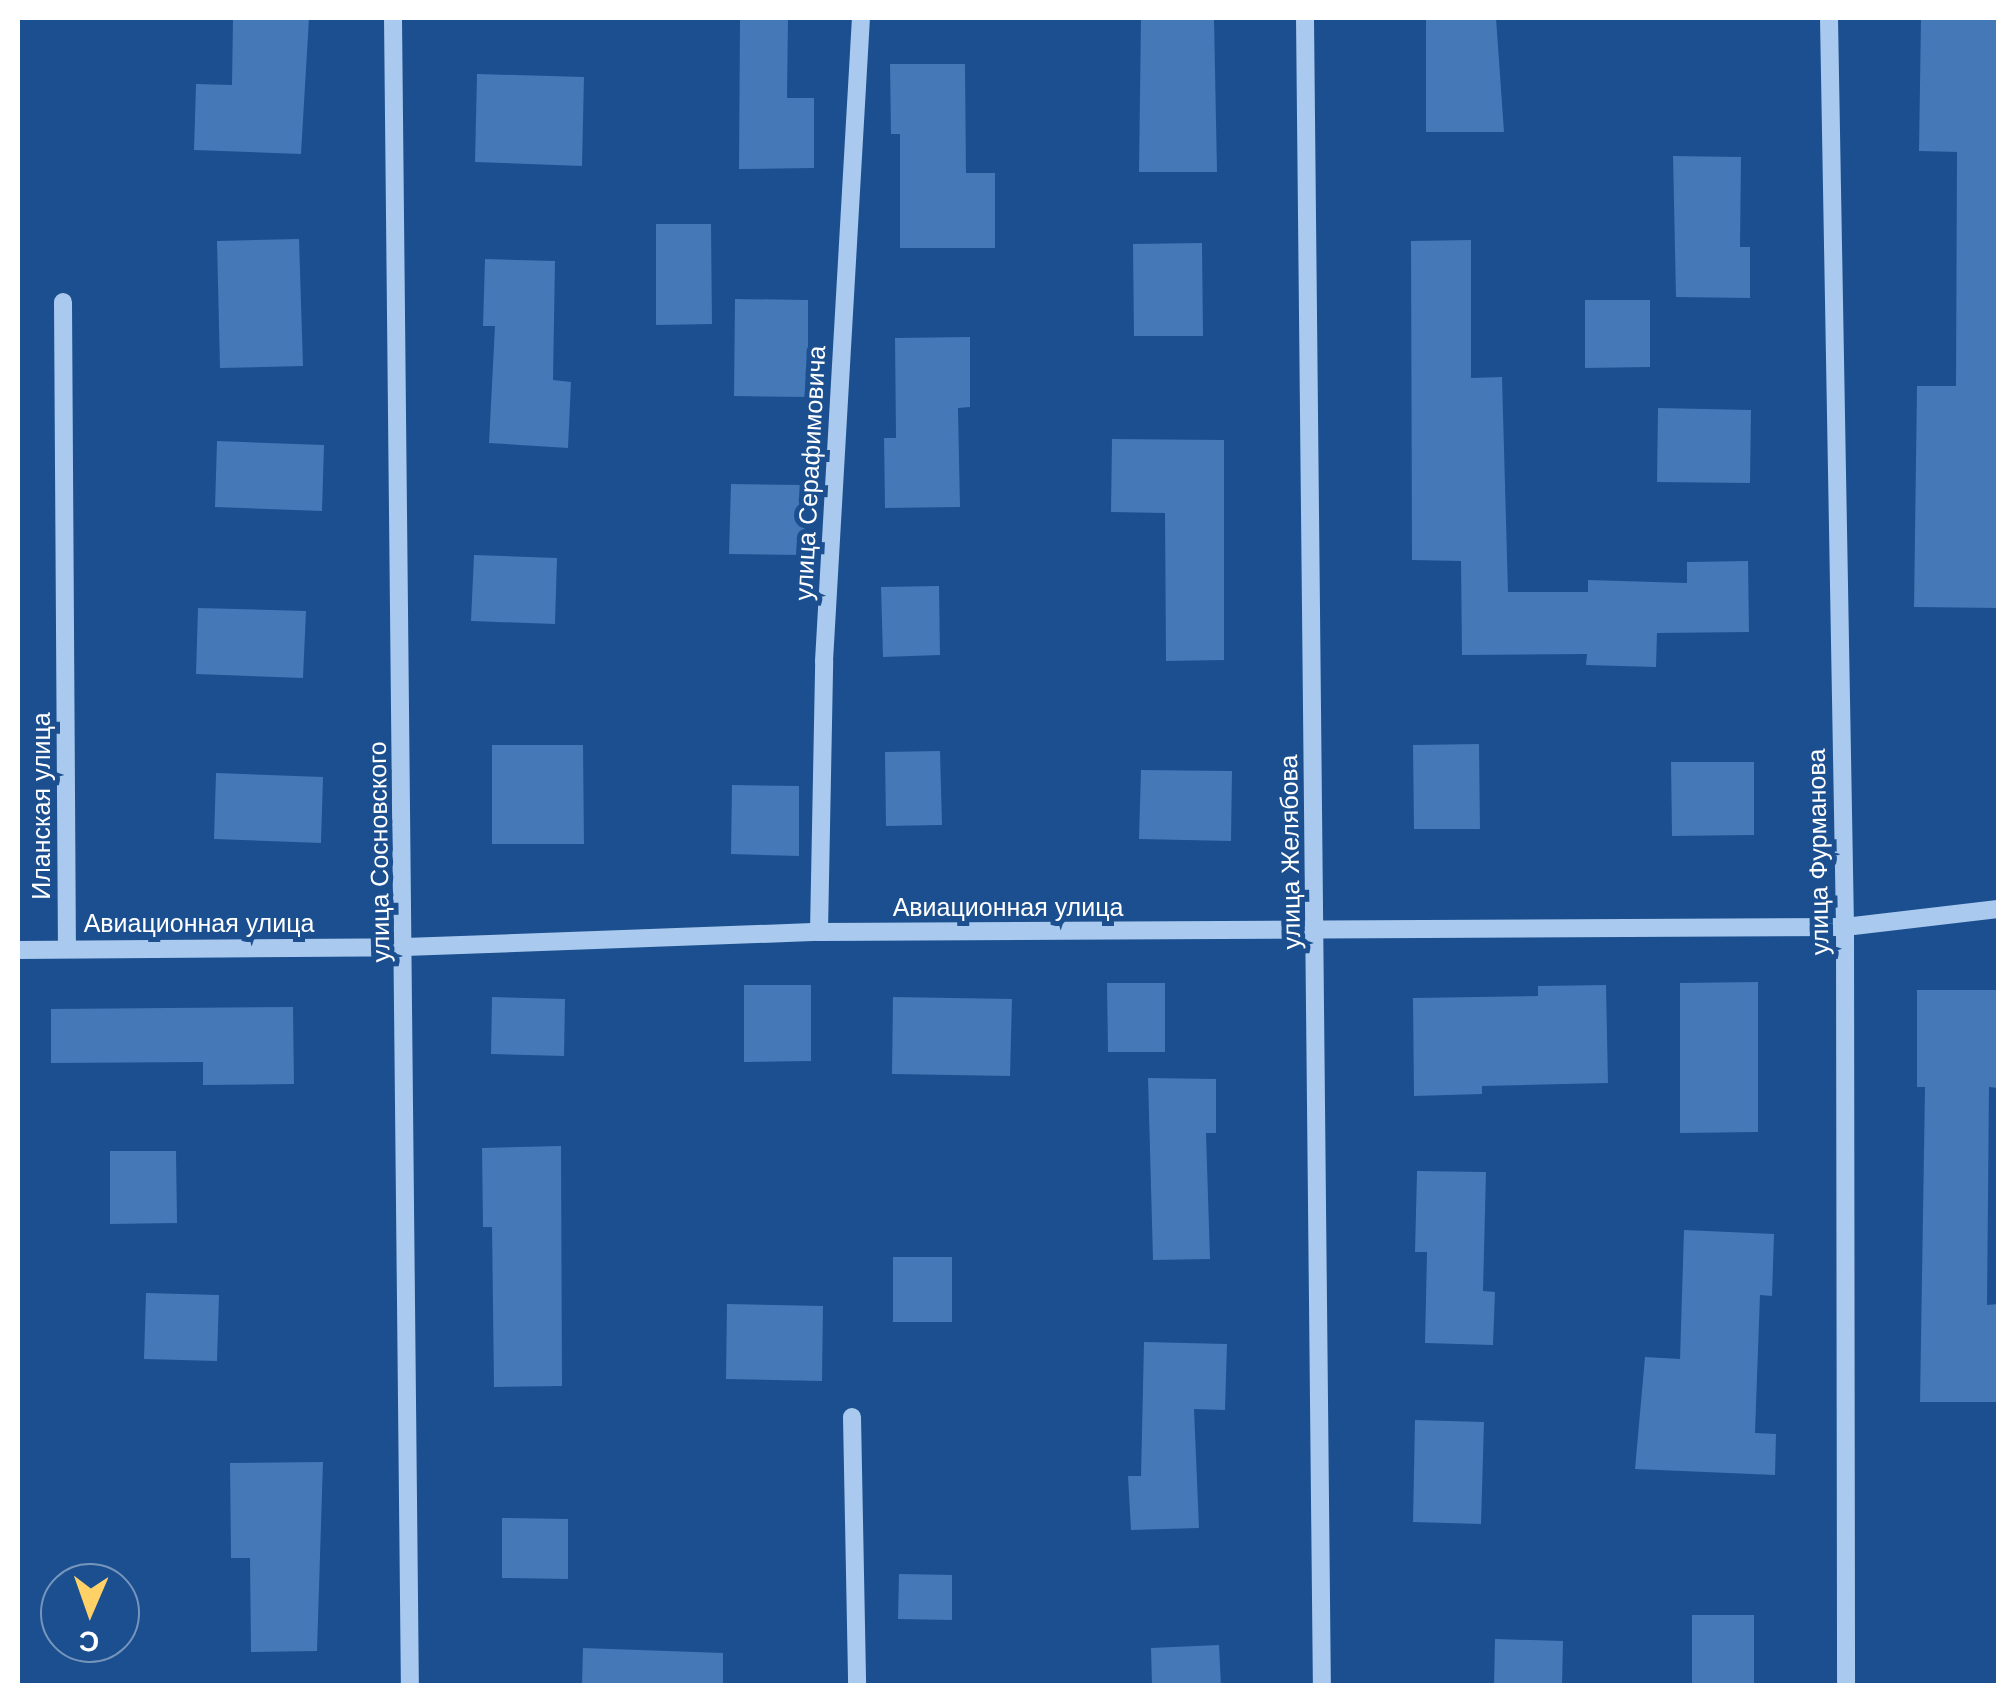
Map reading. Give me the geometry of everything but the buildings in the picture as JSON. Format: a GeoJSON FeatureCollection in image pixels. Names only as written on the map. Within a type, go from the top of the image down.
{"type":"FeatureCollection","features":[{"type":"Feature","properties":{"kind":"street","name":"улица Сосновского"},"geometry":{"type":"LineString","coordinates":[[393,18],[410,1686]]}},
{"type":"Feature","properties":{"kind":"street","name":"улица Серафимовича"},"geometry":{"type":"LineString","coordinates":[[820,932],[824,660],[861,18]]}},
{"type":"Feature","properties":{"kind":"street","name":"улица Желябова"},"geometry":{"type":"LineString","coordinates":[[1305,18],[1322,1686]]}},
{"type":"Feature","properties":{"kind":"street","name":"улица Фурманова"},"geometry":{"type":"LineString","coordinates":[[1829,18],[1844,927],[1846,1686]]}},
{"type":"Feature","properties":{"kind":"street","name":"Иланская улица"},"geometry":{"type":"LineString","coordinates":[[63,302],[68,949]]}},
{"type":"Feature","properties":{"kind":"street","name":"Авиационная улица"},"geometry":{"type":"LineString","coordinates":[[18,950],[405,947],[820,932],[1844,927],[1998,910]]}},
{"type":"Feature","properties":{"kind":"street"},"geometry":{"type":"LineString","coordinates":[[852,1416],[857,1686]]}}]}
